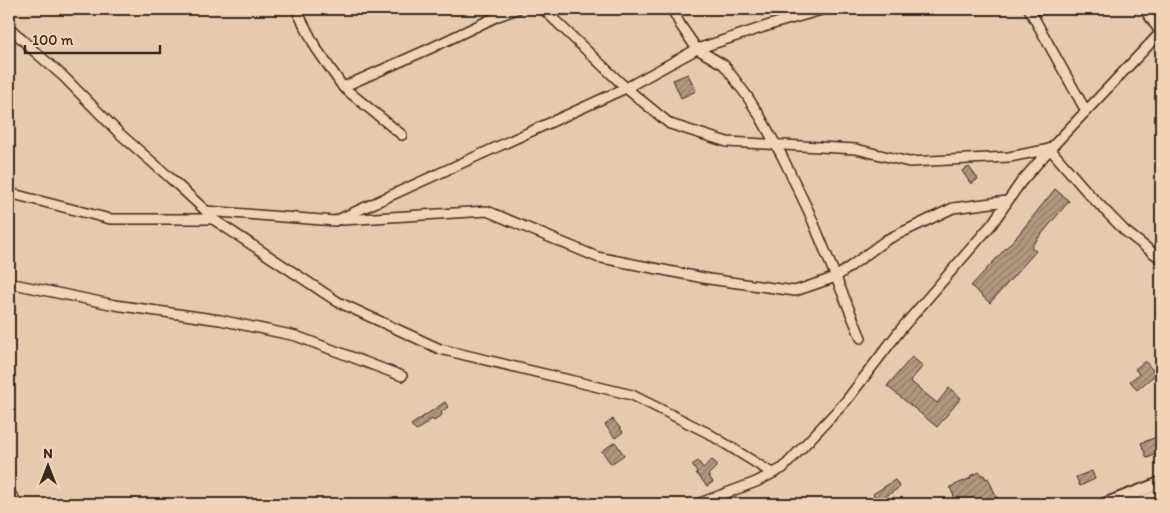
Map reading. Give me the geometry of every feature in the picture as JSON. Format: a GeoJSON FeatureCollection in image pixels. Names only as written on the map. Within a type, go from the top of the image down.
{"type":"FeatureCollection","features":[{"type":"Feature","properties":{"kind":"street"},"geometry":{"type":"LineString","coordinates":[[296,9],[316,48],[343,87],[402,135]]}},
{"type":"Feature","properties":{"kind":"street"},"geometry":{"type":"LineString","coordinates":[[343,87],[429,49],[497,12],[517,9]]}},
{"type":"Feature","properties":{"kind":"street"},"geometry":{"type":"LineString","coordinates":[[543,9],[626,88],[670,124],[727,142],[856,149],[909,162],[1009,157],[1050,149]]}},
{"type":"Feature","properties":{"kind":"street"},"geometry":{"type":"LineString","coordinates":[[672,9],[697,49],[724,65],[747,96],[776,145],[809,212],[861,338]]}},
{"type":"Feature","properties":{"kind":"street"},"geometry":{"type":"LineString","coordinates":[[335,221],[626,88],[697,49],[825,9]]}},
{"type":"Feature","properties":{"kind":"street"},"geometry":{"type":"LineString","coordinates":[[1029,9],[1086,111]]}},
{"type":"Feature","properties":{"kind":"street"},"geometry":{"type":"LineString","coordinates":[[697,504],[756,482],[783,468],[846,401],[901,329],[992,224],[1021,182],[1161,33],[1144,9]]}},
{"type":"Feature","properties":{"kind":"street"},"geometry":{"type":"LineString","coordinates":[[9,27],[64,77],[119,133],[213,219],[338,302],[440,350],[632,395],[708,433],[772,474]]}},
{"type":"Feature","properties":{"kind":"street"},"geometry":{"type":"LineString","coordinates":[[1050,149],[1088,193],[1125,231],[1161,258]]}},
{"type":"Feature","properties":{"kind":"street"},"geometry":{"type":"LineString","coordinates":[[9,193],[110,218],[213,219]]}},
{"type":"Feature","properties":{"kind":"street"},"geometry":{"type":"LineString","coordinates":[[206,211],[335,221],[487,211],[597,257],[709,279],[795,291],[836,277],[886,240],[953,208],[1007,201]]}},
{"type":"Feature","properties":{"kind":"street"},"geometry":{"type":"LineString","coordinates":[[9,282],[115,305],[220,320],[296,336],[402,376]]}},
{"type":"Feature","properties":{"kind":"street"},"geometry":{"type":"LineString","coordinates":[[1105,504],[1161,483]]}},
{"type":"Feature","properties":{"kind":"street"},"geometry":{"type":"LineString","coordinates":[[9,492],[18,504]]}},
{"type":"Feature","properties":{"kind":"street"},"geometry":{"type":"LineString","coordinates":[[1138,504],[1161,495]]}},
{"type":"Feature","properties":{"kind":"building"},"geometry":{"type":"Polygon","coordinates":[[[688,74],[696,91],[681,98],[673,80],[688,74]]]}},
{"type":"Feature","properties":{"kind":"building"},"geometry":{"type":"Polygon","coordinates":[[[969,167],[978,179],[971,184],[962,171],[969,167]]]}},
{"type":"Feature","properties":{"kind":"building"},"geometry":{"type":"Polygon","coordinates":[[[1055,189],[1069,201],[1031,247],[1036,251],[990,303],[971,286],[1018,235],[1055,189]]]}},
{"type":"Feature","properties":{"kind":"building"},"geometry":{"type":"Polygon","coordinates":[[[912,357],[923,366],[910,381],[937,403],[949,388],[961,398],[937,427],[887,386],[912,357]]]}},
{"type":"Feature","properties":{"kind":"building"},"geometry":{"type":"Polygon","coordinates":[[[1145,361],[1156,374],[1137,390],[1130,381],[1139,374],[1135,369],[1145,361]]]}},
{"type":"Feature","properties":{"kind":"building"},"geometry":{"type":"Polygon","coordinates":[[[445,402],[448,407],[434,421],[432,419],[416,431],[411,425],[445,402]]]}},
{"type":"Feature","properties":{"kind":"building"},"geometry":{"type":"Polygon","coordinates":[[[613,419],[623,432],[615,438],[605,425],[613,419]]]}},
{"type":"Feature","properties":{"kind":"building"},"geometry":{"type":"Polygon","coordinates":[[[1159,436],[1161,453],[1147,458],[1141,443],[1159,436]]]}},
{"type":"Feature","properties":{"kind":"building"},"geometry":{"type":"Polygon","coordinates":[[[615,442],[624,455],[611,464],[602,451],[615,442]]]}},
{"type":"Feature","properties":{"kind":"building"},"geometry":{"type":"Polygon","coordinates":[[[712,460],[718,465],[708,475],[713,482],[707,486],[692,465],[698,461],[703,468],[712,460]]]}},
{"type":"Feature","properties":{"kind":"building"},"geometry":{"type":"Polygon","coordinates":[[[1092,471],[1095,479],[1080,486],[1076,477],[1092,471]]]}},
{"type":"Feature","properties":{"kind":"building"},"geometry":{"type":"Polygon","coordinates":[[[980,472],[986,479],[988,478],[997,498],[982,504],[957,504],[950,487],[980,472]]]}},
{"type":"Feature","properties":{"kind":"building"},"geometry":{"type":"Polygon","coordinates":[[[895,480],[900,487],[877,502],[873,494],[895,480]]]}}]}
